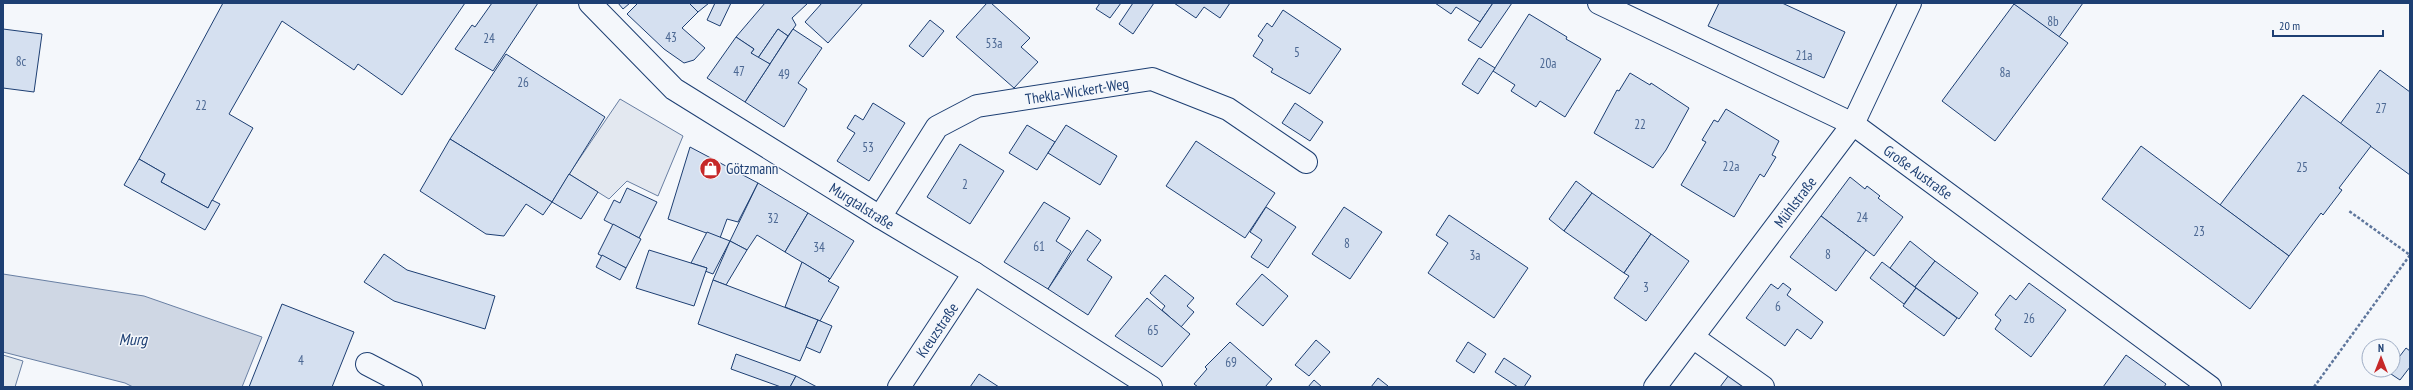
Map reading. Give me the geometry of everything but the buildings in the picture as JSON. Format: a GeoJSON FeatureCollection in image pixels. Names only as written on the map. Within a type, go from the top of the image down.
{"type":"FeatureCollection","features":[{"type":"Feature","properties":{"kind":"street","name":"Murgtalstraße"},"geometry":{"type":"LineString","coordinates":[[590,3],[674,89],[880,217],[974,273],[1151,387]]}},
{"type":"Feature","properties":{"kind":"street","name":"Große Austraße"},"geometry":{"type":"LineString","coordinates":[[1599,3],[1853,124],[2210,387]]}},
{"type":"Feature","properties":{"kind":"street","name":"Mühlstraße"},"geometry":{"type":"LineString","coordinates":[[1655,387],[1694,338],[1853,124],[1910,3]]}},
{"type":"Feature","properties":{"kind":"street","name":"Thekla-Wickert-Weg"},"geometry":{"type":"LineString","coordinates":[[880,217],[937,127],[977,106],[1152,79],[1228,109],[1306,162]]}},
{"type":"Feature","properties":{"kind":"street","name":"Kreuzstraße"},"geometry":{"type":"LineString","coordinates":[[899,387],[974,273]]}},
{"type":"Feature","properties":{"kind":"street"},"geometry":{"type":"LineString","coordinates":[[1694,338],[1763,387]]}},
{"type":"Feature","properties":{"kind":"street"},"geometry":{"type":"LineString","coordinates":[[367,364],[411,387]]}},
{"type":"Feature","properties":{"kind":"path"},"geometry":{"type":"LineString","coordinates":[[2314,387],[2410,256],[2349,212]]}},
{"type":"Feature","properties":{"kind":"shaded area"},"geometry":{"type":"Polygon","coordinates":[[[620,99],[683,136],[658,196],[627,181],[609,199],[569,174],[620,99]]]}},
{"type":"Feature","properties":{"kind":"shaded area"},"geometry":{"type":"Polygon","coordinates":[[[3,355],[23,361],[15,387],[3,387],[3,355]]]}},
{"type":"Feature","properties":{"kind":"water","name":"Murg"},"geometry":{"type":"Polygon","coordinates":[[[3,274],[144,296],[262,337],[242,387],[133,387],[125,383],[3,352],[3,274]]]}},
{"type":"Feature","properties":{"kind":"place","name":"Götzmann"},"geometry":{"type":"Point","coordinates":[711,168]}}]}
